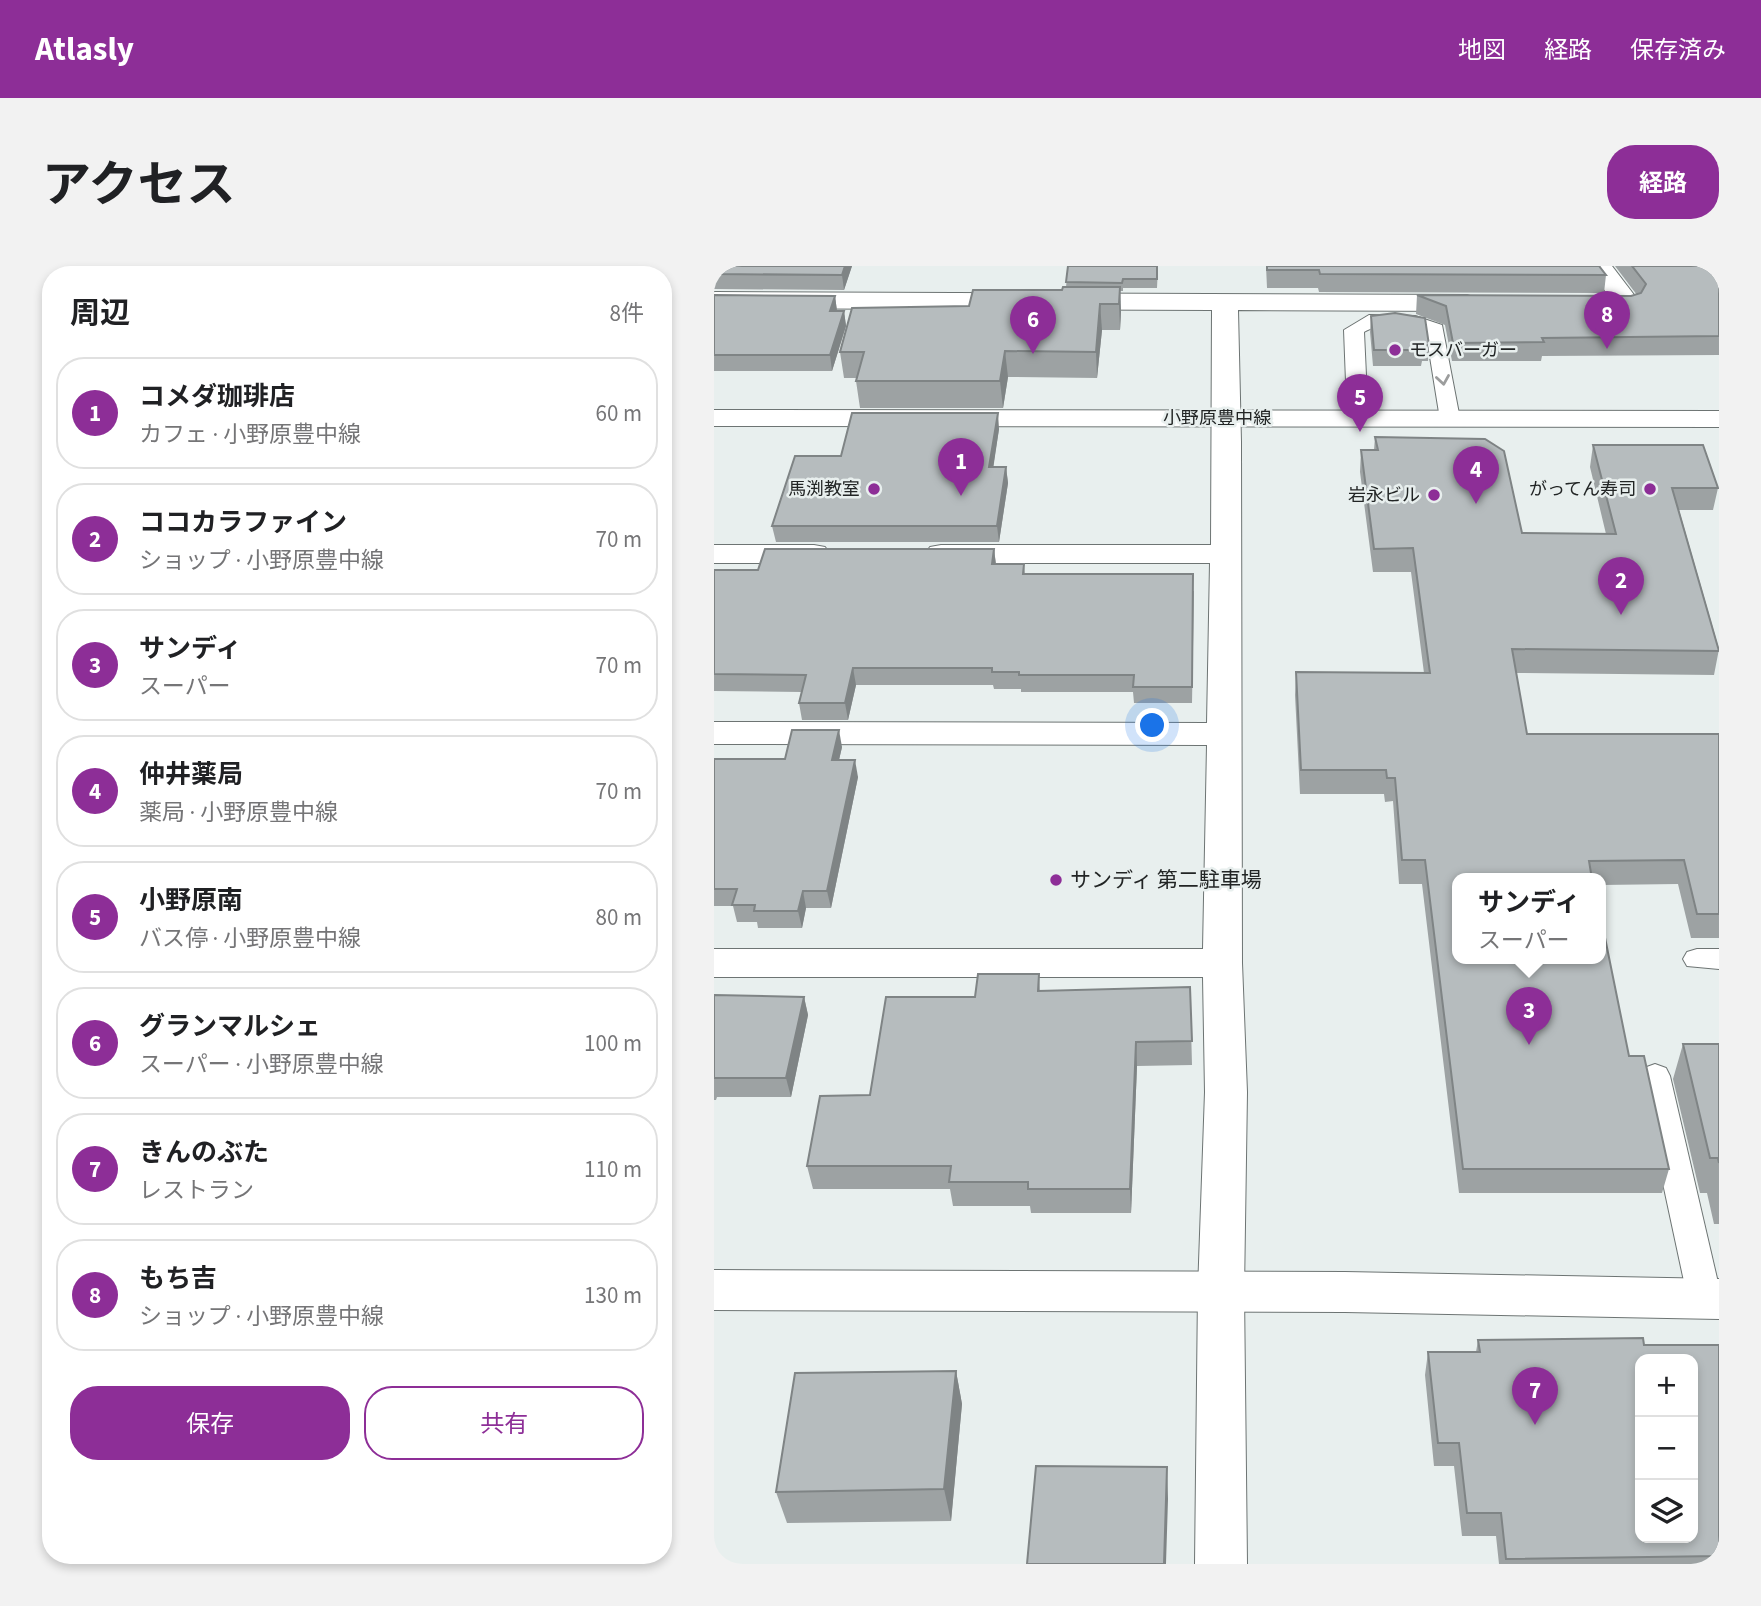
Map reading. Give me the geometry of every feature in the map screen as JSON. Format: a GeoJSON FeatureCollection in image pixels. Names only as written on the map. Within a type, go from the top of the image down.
{"type":"FeatureCollection","features":[{"type":"Feature","properties":{"kind":"street"},"geometry":{"type":"LineString","coordinates":[[1559,303],[1628,304],[1599,266]]}},
{"type":"Feature","properties":{"kind":"street"},"geometry":{"type":"LineString","coordinates":[[714,300],[1489,303]]}},
{"type":"Feature","properties":{"kind":"street"},"geometry":{"type":"LineString","coordinates":[[1221,1564],[1226,1092],[1222,963],[1226,554],[1225,303]]}},
{"type":"Feature","properties":{"kind":"street","name":"小野原豊中線"},"geometry":{"type":"LineString","coordinates":[[714,418],[1719,419]]}},
{"type":"Feature","properties":{"kind":"street"},"geometry":{"type":"LineString","coordinates":[[714,554],[838,554]]}},
{"type":"Feature","properties":{"kind":"street"},"geometry":{"type":"LineString","coordinates":[[907,554],[1226,554]]}},
{"type":"Feature","properties":{"kind":"street"},"geometry":{"type":"LineString","coordinates":[[714,733],[1225,734]]}},
{"type":"Feature","properties":{"kind":"street"},"geometry":{"type":"LineString","coordinates":[[714,963],[1222,963]]}},
{"type":"Feature","properties":{"kind":"street"},"geometry":{"type":"LineString","coordinates":[[714,1290],[1222,1291],[1712,1300]]}},
{"type":"Feature","properties":{"kind":"lane"},"geometry":{"type":"LineString","coordinates":[[1358,419],[1354,383],[1358,368],[1354,330],[1369,321],[1415,322],[1435,329],[1450,419]]}},
{"type":"Feature","properties":{"kind":"lane"},"geometry":{"type":"LineString","coordinates":[[1655,1076],[1712,1300]]}},
{"type":"Feature","properties":{"kind":"building"},"geometry":{"type":"Polygon","coordinates":[[[714,266],[845,266],[842,275],[714,274],[714,266]]]}},
{"type":"Feature","properties":{"kind":"building"},"geometry":{"type":"Polygon","coordinates":[[[1068,266],[1157,266],[1157,279],[1123,279],[1122,283],[1066,282],[1068,266]]]}},
{"type":"Feature","properties":{"kind":"building"},"geometry":{"type":"Polygon","coordinates":[[[1267,266],[1599,266],[1606,275],[1320,274],[1319,270],[1267,270],[1267,266]]]}},
{"type":"Feature","properties":{"kind":"building"},"geometry":{"type":"Polygon","coordinates":[[[1632,266],[1719,266],[1719,336],[1542,338],[1544,342],[1453,343],[1446,306],[1417,295],[1631,296],[1641,293],[1646,284],[1632,266]]]}},
{"type":"Feature","properties":{"kind":"building"},"geometry":{"type":"Polygon","coordinates":[[[1063,287],[1120,287],[1119,304],[1100,304],[1096,352],[1005,351],[1000,381],[856,381],[864,352],[840,352],[852,308],[969,306],[973,290],[1062,290],[1063,287]]]}},
{"type":"Feature","properties":{"kind":"building"},"geometry":{"type":"Polygon","coordinates":[[[714,295],[835,296],[830,311],[844,311],[830,355],[714,355],[714,295]]]}},
{"type":"Feature","properties":{"kind":"building"},"geometry":{"type":"Polygon","coordinates":[[[1395,313],[1425,318],[1429,345],[1422,345],[1423,350],[1374,350],[1371,316],[1395,313]]]}},
{"type":"Feature","properties":{"kind":"building"},"geometry":{"type":"Polygon","coordinates":[[[852,413],[998,413],[989,467],[1006,467],[997,526],[772,526],[795,456],[841,456],[852,413]]]}},
{"type":"Feature","properties":{"kind":"building"},"geometry":{"type":"Polygon","coordinates":[[[1375,437],[1485,439],[1504,451],[1522,533],[1616,534],[1593,445],[1703,445],[1718,488],[1672,488],[1719,651],[1512,649],[1527,734],[1719,734],[1719,914],[1697,914],[1684,860],[1589,861],[1591,873],[1452,873],[1452,964],[1606,964],[1606,943],[1629,1056],[1644,1056],[1669,1169],[1463,1169],[1425,860],[1402,860],[1395,778],[1387,778],[1386,770],[1301,770],[1296,672],[1430,673],[1413,548],[1374,549],[1361,450],[1378,450],[1375,437]]]}},
{"type":"Feature","properties":{"kind":"building"},"geometry":{"type":"Polygon","coordinates":[[[765,549],[994,549],[992,564],[1024,564],[1023,574],[1193,574],[1192,687],[1133,687],[1134,675],[1019,675],[1019,672],[992,672],[992,668],[853,668],[845,703],[799,703],[806,675],[714,674],[714,570],[758,570],[765,549]]]}},
{"type":"Feature","properties":{"kind":"building"},"geometry":{"type":"Polygon","coordinates":[[[792,730],[839,730],[832,760],[855,760],[827,891],[803,891],[798,911],[754,911],[755,905],[732,905],[737,889],[714,889],[714,759],[785,759],[792,730]]]}},
{"type":"Feature","properties":{"kind":"building"},"geometry":{"type":"Polygon","coordinates":[[[978,974],[1039,974],[1038,991],[1190,987],[1192,1041],[1136,1042],[1130,1189],[1028,1189],[1028,1182],[949,1182],[951,1166],[807,1166],[820,1096],[870,1095],[886,997],[975,997],[978,974]]]}},
{"type":"Feature","properties":{"kind":"building"},"geometry":{"type":"Polygon","coordinates":[[[714,995],[804,997],[786,1078],[714,1078],[714,995]]]}},
{"type":"Feature","properties":{"kind":"building"},"geometry":{"type":"Polygon","coordinates":[[[1683,1044],[1719,1044],[1719,1163],[1718,1158],[1710,1158],[1683,1044]]]}},
{"type":"Feature","properties":{"kind":"building"},"geometry":{"type":"Polygon","coordinates":[[[1643,1338],[1644,1345],[1719,1345],[1719,1556],[1506,1559],[1501,1513],[1467,1513],[1459,1443],[1438,1443],[1428,1352],[1480,1352],[1478,1340],[1643,1338]]]}},
{"type":"Feature","properties":{"kind":"building"},"geometry":{"type":"Polygon","coordinates":[[[956,1371],[944,1489],[776,1492],[795,1373],[956,1371]]]}},
{"type":"Feature","properties":{"kind":"building"},"geometry":{"type":"Polygon","coordinates":[[[1036,1466],[1167,1467],[1164,1564],[1027,1564],[1036,1466]]]}},
{"type":"Feature","properties":{"kind":"place","name":"もち吉"},"geometry":{"type":"Point","coordinates":[1607,349]}},
{"type":"Feature","properties":{"kind":"place","name":"モスバーガー"},"geometry":{"type":"Point","coordinates":[1395,350]}},
{"type":"Feature","properties":{"kind":"place","name":"グランマルシェ"},"geometry":{"type":"Point","coordinates":[1033,354]}},
{"type":"Feature","properties":{"kind":"place","name":"小野原南"},"geometry":{"type":"Point","coordinates":[1360,432]}},
{"type":"Feature","properties":{"kind":"place","name":"馬渕教室"},"geometry":{"type":"Point","coordinates":[874,489]}},
{"type":"Feature","properties":{"kind":"place","name":"がってん寿司"},"geometry":{"type":"Point","coordinates":[1650,489]}},
{"type":"Feature","properties":{"kind":"place","name":"岩永ビル"},"geometry":{"type":"Point","coordinates":[1434,495]}},
{"type":"Feature","properties":{"kind":"place","name":"コメダ珈琲店"},"geometry":{"type":"Point","coordinates":[961,496]}},
{"type":"Feature","properties":{"kind":"place","name":"仲井薬局"},"geometry":{"type":"Point","coordinates":[1476,504]}},
{"type":"Feature","properties":{"kind":"place","name":"ココカラファイン"},"geometry":{"type":"Point","coordinates":[1621,615]}},
{"type":"Feature","properties":{"kind":"place","name":"サンディ 第二駐車場"},"geometry":{"type":"Point","coordinates":[1056,880]}},
{"type":"Feature","properties":{"kind":"place","name":"サンディ"},"geometry":{"type":"Point","coordinates":[1529,1045]}},
{"type":"Feature","properties":{"kind":"place","name":"きんのぶた"},"geometry":{"type":"Point","coordinates":[1535,1425]}}]}
